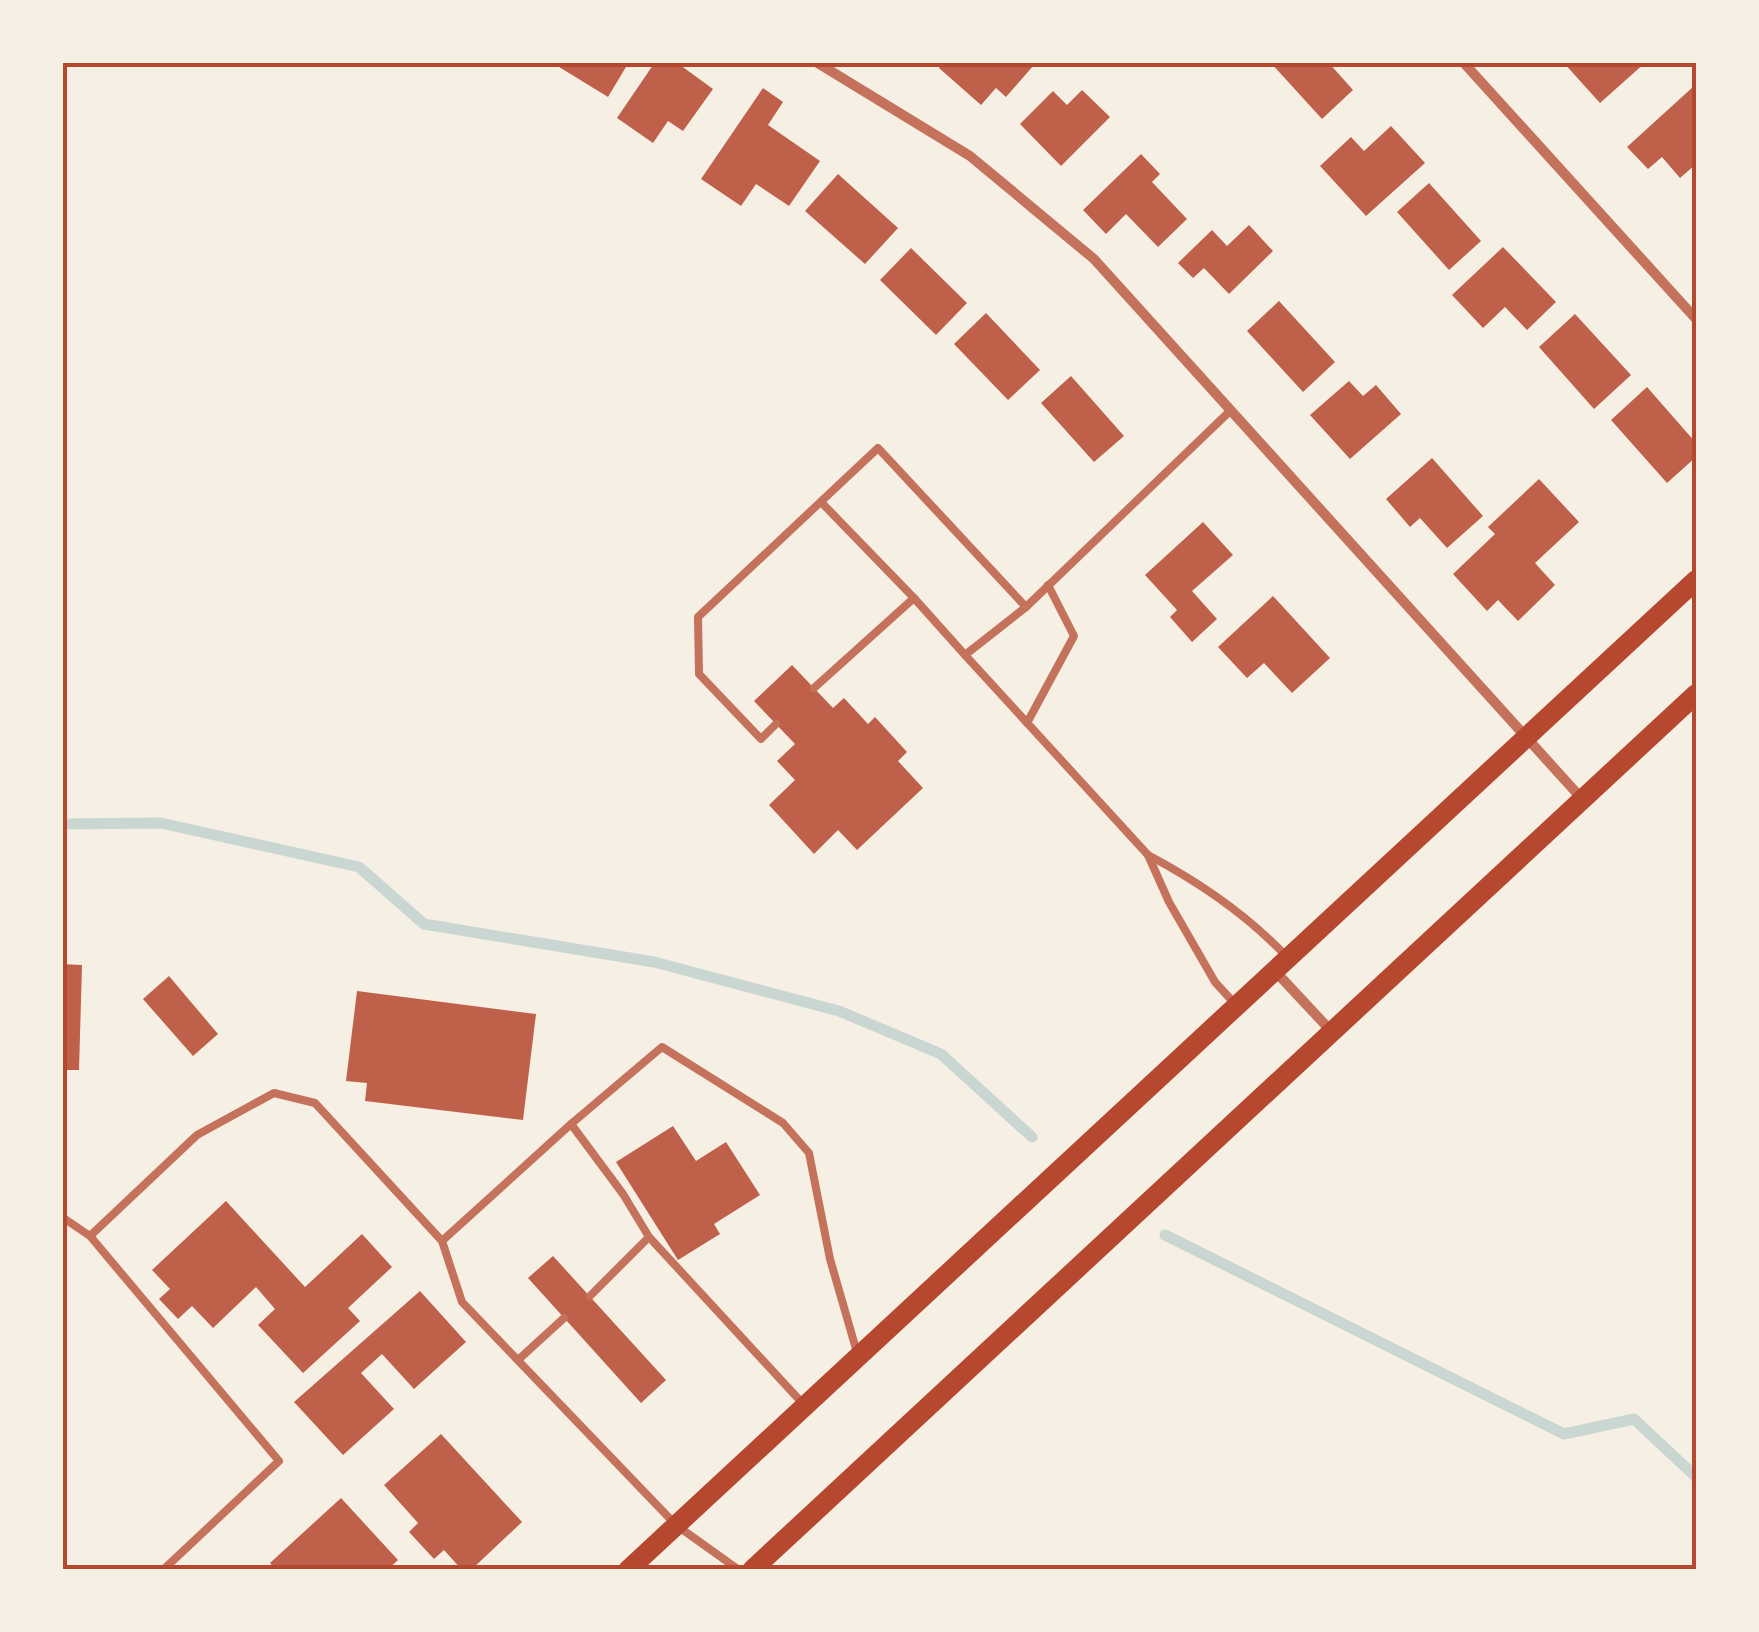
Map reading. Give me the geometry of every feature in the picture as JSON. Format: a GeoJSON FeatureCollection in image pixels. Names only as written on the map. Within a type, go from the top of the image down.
{"type":"FeatureCollection","features":[{"type":"Feature","properties":{"kind":"main road"},"geometry":{"type":"LineString","coordinates":[[628,1570],[1696,580]]}},
{"type":"Feature","properties":{"kind":"main road"},"geometry":{"type":"LineString","coordinates":[[752,1570],[1696,694]]}},
{"type":"Feature","properties":{"kind":"street"},"geometry":{"type":"LineString","coordinates":[[816,62],[970,156],[1094,260],[1583,800]]}},
{"type":"Feature","properties":{"kind":"street"},"geometry":{"type":"LineString","coordinates":[[1463,62],[1696,318]]}},
{"type":"Feature","properties":{"kind":"street"},"geometry":{"type":"LineString","coordinates":[[1282,964],[1332,1032]]}},
{"type":"Feature","properties":{"kind":"lane"},"geometry":{"type":"LineString","coordinates":[[965,655],[1026,607],[1230,410]]}},
{"type":"Feature","properties":{"kind":"lane"},"geometry":{"type":"LineString","coordinates":[[776,724],[761,739],[699,674],[698,617],[878,448],[1026,607]]}},
{"type":"Feature","properties":{"kind":"lane"},"geometry":{"type":"LineString","coordinates":[[821,502],[914,598],[1148,856],[1214,982],[1236,1006]]}},
{"type":"Feature","properties":{"kind":"lane"},"geometry":{"type":"LineString","coordinates":[[1027,723],[1074,636],[1048,585]]}},
{"type":"Feature","properties":{"kind":"lane"},"geometry":{"type":"LineString","coordinates":[[814,688],[914,598]]}},
{"type":"Feature","properties":{"kind":"lane"},"geometry":{"type":"LineString","coordinates":[[1148,856],[1190,877],[1263,932],[1282,964]]}},
{"type":"Feature","properties":{"kind":"lane"},"geometry":{"type":"LineString","coordinates":[[442,1241],[662,1047],[782,1123],[809,1153],[830,1259],[858,1358]]}},
{"type":"Feature","properties":{"kind":"lane"},"geometry":{"type":"LineString","coordinates":[[90,1236],[197,1136],[274,1093],[315,1103],[442,1241],[462,1302],[676,1525],[740,1570]]}},
{"type":"Feature","properties":{"kind":"lane"},"geometry":{"type":"LineString","coordinates":[[571,1124],[624,1194],[649,1236],[805,1406]]}},
{"type":"Feature","properties":{"kind":"lane"},"geometry":{"type":"LineString","coordinates":[[62,1217],[90,1236],[280,1461],[163,1570]]}},
{"type":"Feature","properties":{"kind":"lane"},"geometry":{"type":"LineString","coordinates":[[590,1296],[649,1236]]}},
{"type":"Feature","properties":{"kind":"lane"},"geometry":{"type":"LineString","coordinates":[[518,1360],[564,1318]]}},
{"type":"Feature","properties":{"kind":"building"},"geometry":{"type":"Polygon","coordinates":[[[551,62],[629,62],[608,97],[551,62]]]}},
{"type":"Feature","properties":{"kind":"building"},"geometry":{"type":"Polygon","coordinates":[[[655,62],[676,62],[713,89],[683,131],[668,121],[653,143],[617,118],[655,62]]]}},
{"type":"Feature","properties":{"kind":"building"},"geometry":{"type":"Polygon","coordinates":[[[943,62],[1034,65],[1006,97],[996,88],[981,105],[939,68],[943,62]]]}},
{"type":"Feature","properties":{"kind":"building"},"geometry":{"type":"Polygon","coordinates":[[[1270,62],[1328,62],[1353,90],[1322,119],[1270,62]]]}},
{"type":"Feature","properties":{"kind":"building"},"geometry":{"type":"Polygon","coordinates":[[[1563,62],[1646,62],[1600,103],[1563,62]]]}},
{"type":"Feature","properties":{"kind":"building"},"geometry":{"type":"Polygon","coordinates":[[[1694,86],[1696,164],[1680,178],[1662,157],[1648,169],[1627,147],[1694,86]]]}},
{"type":"Feature","properties":{"kind":"building"},"geometry":{"type":"Polygon","coordinates":[[[763,88],[783,102],[768,125],[820,161],[789,206],[756,184],[741,206],[701,179],[763,88]]]}},
{"type":"Feature","properties":{"kind":"building"},"geometry":{"type":"Polygon","coordinates":[[[1082,90],[1110,117],[1061,166],[1020,124],[1053,91],[1067,105],[1082,90]]]}},
{"type":"Feature","properties":{"kind":"building"},"geometry":{"type":"Polygon","coordinates":[[[1391,126],[1425,163],[1366,216],[1320,166],[1351,137],[1364,151],[1391,126]]]}},
{"type":"Feature","properties":{"kind":"building"},"geometry":{"type":"Polygon","coordinates":[[[1141,154],[1160,174],[1152,182],[1187,219],[1158,247],[1126,214],[1106,234],[1083,210],[1141,154]]]}},
{"type":"Feature","properties":{"kind":"building"},"geometry":{"type":"Polygon","coordinates":[[[838,174],[898,228],[865,264],[805,211],[838,174]]]}},
{"type":"Feature","properties":{"kind":"building"},"geometry":{"type":"Polygon","coordinates":[[[1429,183],[1481,241],[1449,270],[1397,212],[1429,183]]]}},
{"type":"Feature","properties":{"kind":"building"},"geometry":{"type":"Polygon","coordinates":[[[1249,225],[1273,251],[1229,294],[1204,268],[1193,278],[1178,263],[1212,230],[1227,246],[1249,225]]]}},
{"type":"Feature","properties":{"kind":"building"},"geometry":{"type":"Polygon","coordinates":[[[1503,247],[1556,302],[1527,330],[1505,307],[1483,328],[1452,295],[1503,247]]]}},
{"type":"Feature","properties":{"kind":"building"},"geometry":{"type":"Polygon","coordinates":[[[911,248],[967,303],[936,335],[880,280],[911,248]]]}},
{"type":"Feature","properties":{"kind":"building"},"geometry":{"type":"Polygon","coordinates":[[[1279,301],[1335,362],[1303,392],[1247,331],[1279,301]]]}},
{"type":"Feature","properties":{"kind":"building"},"geometry":{"type":"Polygon","coordinates":[[[986,313],[1040,370],[1008,400],[954,344],[986,313]]]}},
{"type":"Feature","properties":{"kind":"building"},"geometry":{"type":"Polygon","coordinates":[[[1575,314],[1631,375],[1594,409],[1539,347],[1575,314]]]}},
{"type":"Feature","properties":{"kind":"building"},"geometry":{"type":"Polygon","coordinates":[[[1071,376],[1124,436],[1094,462],[1041,403],[1071,376]]]}},
{"type":"Feature","properties":{"kind":"building"},"geometry":{"type":"Polygon","coordinates":[[[1349,381],[1363,396],[1376,385],[1401,414],[1350,459],[1310,415],[1349,381]]]}},
{"type":"Feature","properties":{"kind":"building"},"geometry":{"type":"Polygon","coordinates":[[[1647,387],[1696,443],[1696,457],[1667,483],[1611,420],[1647,387]]]}},
{"type":"Feature","properties":{"kind":"building"},"geometry":{"type":"Polygon","coordinates":[[[1432,458],[1483,516],[1447,548],[1420,518],[1410,527],[1386,499],[1432,458]]]}},
{"type":"Feature","properties":{"kind":"building"},"geometry":{"type":"Polygon","coordinates":[[[1539,479],[1579,522],[1535,563],[1555,585],[1518,621],[1498,600],[1487,611],[1453,574],[1495,534],[1488,527],[1539,479]]]}},
{"type":"Feature","properties":{"kind":"building"},"geometry":{"type":"Polygon","coordinates":[[[1203,522],[1233,555],[1192,591],[1217,619],[1192,642],[1170,617],[1177,610],[1145,575],[1203,522]]]}},
{"type":"Feature","properties":{"kind":"building"},"geometry":{"type":"Polygon","coordinates":[[[1273,596],[1330,658],[1292,693],[1264,663],[1247,678],[1218,647],[1273,596]]]}},
{"type":"Feature","properties":{"kind":"building"},"geometry":{"type":"Polygon","coordinates":[[[792,665],[833,708],[844,698],[868,724],[875,717],[907,752],[898,761],[923,788],[857,850],[838,830],[814,854],[769,805],[795,780],[777,761],[795,744],[754,701],[792,665]]]}},
{"type":"Feature","properties":{"kind":"building"},"geometry":{"type":"Polygon","coordinates":[[[62,964],[82,965],[79,1070],[62,1070],[62,964]]]}},
{"type":"Feature","properties":{"kind":"building"},"geometry":{"type":"Polygon","coordinates":[[[169,976],[218,1034],[193,1056],[143,999],[169,976]]]}},
{"type":"Feature","properties":{"kind":"building"},"geometry":{"type":"Polygon","coordinates":[[[357,991],[536,1014],[523,1120],[365,1101],[367,1083],[346,1081],[357,991]]]}},
{"type":"Feature","properties":{"kind":"building"},"geometry":{"type":"Polygon","coordinates":[[[673,1126],[696,1161],[726,1142],[760,1195],[714,1224],[720,1234],[678,1260],[616,1162],[673,1126]]]}},
{"type":"Feature","properties":{"kind":"building"},"geometry":{"type":"Polygon","coordinates":[[[226,1201],[305,1287],[362,1234],[392,1267],[348,1308],[360,1321],[303,1373],[258,1325],[275,1309],[256,1287],[213,1328],[192,1306],[178,1319],[159,1299],[170,1289],[152,1270],[226,1201]]]}},
{"type":"Feature","properties":{"kind":"building"},"geometry":{"type":"Polygon","coordinates":[[[553,1256],[666,1380],[641,1403],[528,1278],[553,1256]]]}},
{"type":"Feature","properties":{"kind":"building"},"geometry":{"type":"Polygon","coordinates":[[[420,1291],[466,1342],[414,1389],[382,1354],[361,1373],[394,1409],[343,1455],[294,1402],[420,1291]]]}},
{"type":"Feature","properties":{"kind":"building"},"geometry":{"type":"Polygon","coordinates":[[[441,1434],[522,1522],[471,1570],[462,1570],[444,1550],[434,1559],[409,1532],[418,1523],[384,1485],[441,1434]]]}},
{"type":"Feature","properties":{"kind":"building"},"geometry":{"type":"Polygon","coordinates":[[[341,1498],[398,1560],[387,1570],[276,1570],[270,1563],[341,1498]]]}},
{"type":"Feature","properties":{"kind":"waterway"},"geometry":{"type":"LineString","coordinates":[[62,824],[161,823],[359,867],[424,924],[654,962],[839,1011],[941,1054],[1032,1137]]}},
{"type":"Feature","properties":{"kind":"waterway"},"geometry":{"type":"LineString","coordinates":[[1165,1235],[1564,1434],[1634,1419],[1696,1477]]}}]}
